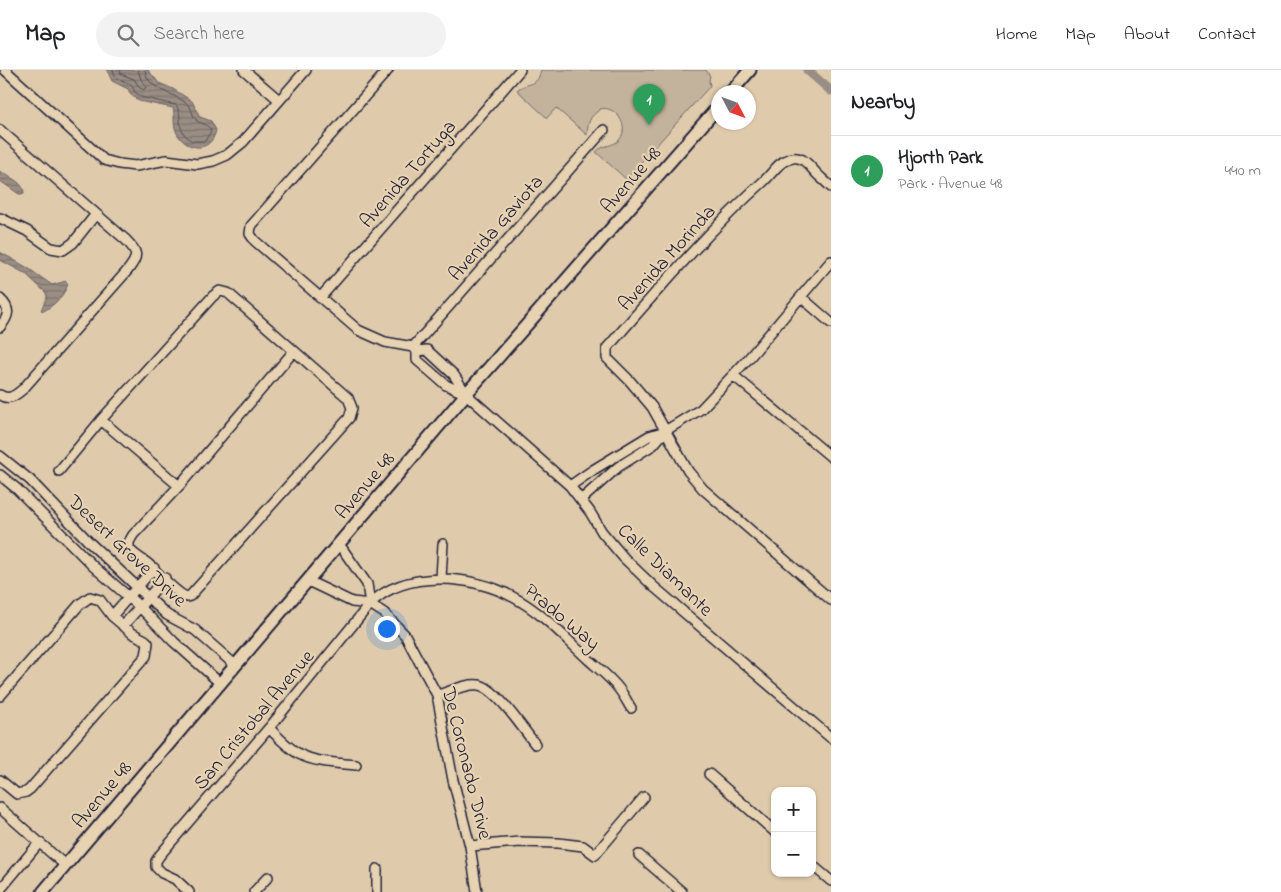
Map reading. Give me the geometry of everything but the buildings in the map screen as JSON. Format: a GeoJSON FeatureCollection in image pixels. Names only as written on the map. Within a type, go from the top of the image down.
{"type":"FeatureCollection","features":[{"type":"Feature","properties":{"kind":"main road"},"geometry":{"type":"LineString","coordinates":[[737,85],[750,70]]}},
{"type":"Feature","properties":{"kind":"main road","name":"Avenue 48"},"geometry":{"type":"LineString","coordinates":[[43,892],[466,394],[711,115]]}},
{"type":"Feature","properties":{"kind":"street"},"geometry":{"type":"LineString","coordinates":[[4,70],[104,160],[136,166],[166,160],[197,164],[213,162],[227,155],[243,142],[306,70]]}},
{"type":"Feature","properties":{"kind":"street"},"geometry":{"type":"LineString","coordinates":[[244,70],[279,100]]}},
{"type":"Feature","properties":{"kind":"street"},"geometry":{"type":"LineString","coordinates":[[388,70],[251,226],[250,234],[255,241],[358,330],[385,342],[427,350],[454,375],[466,394]]}},
{"type":"Feature","properties":{"kind":"street","name":"Avenida Tortuga"},"geometry":{"type":"LineString","coordinates":[[320,298],[520,70]]}},
{"type":"Feature","properties":{"kind":"street"},"geometry":{"type":"LineString","coordinates":[[0,130],[131,245],[137,256],[136,260],[17,395],[9,398],[0,394]]}},
{"type":"Feature","properties":{"kind":"street","name":"Avenida Gaviota"},"geometry":{"type":"LineString","coordinates":[[415,349],[604,130]]}},
{"type":"Feature","properties":{"kind":"street","name":"Avenida Morinda"},"geometry":{"type":"LineString","coordinates":[[831,187],[815,172],[809,163],[800,159],[790,158],[776,167],[768,178],[730,213],[607,348],[607,358],[652,407],[688,471],[703,489],[831,600]]}},
{"type":"Feature","properties":{"kind":"street"},"geometry":{"type":"LineString","coordinates":[[0,218],[27,231],[51,248],[63,250],[73,243],[96,214]]}},
{"type":"Feature","properties":{"kind":"street"},"geometry":{"type":"LineString","coordinates":[[570,486],[649,436],[665,431],[701,409],[734,375],[831,261]]}},
{"type":"Feature","properties":{"kind":"street"},"geometry":{"type":"LineString","coordinates":[[59,471],[101,420],[212,296],[220,291],[228,293],[348,398],[352,408],[349,418],[195,592],[187,597],[183,596],[154,568],[130,551],[129,542],[133,535],[178,486],[294,351]]}},
{"type":"Feature","properties":{"kind":"street"},"geometry":{"type":"LineString","coordinates":[[801,297],[831,323]]}},
{"type":"Feature","properties":{"kind":"street"},"geometry":{"type":"LineString","coordinates":[[0,299],[8,307],[8,311],[6,319],[0,327]]}},
{"type":"Feature","properties":{"kind":"street"},"geometry":{"type":"LineString","coordinates":[[415,349],[417,360],[446,385],[466,394]]}},
{"type":"Feature","properties":{"kind":"street"},"geometry":{"type":"LineString","coordinates":[[734,375],[831,458]]}},
{"type":"Feature","properties":{"kind":"street","name":"Calle Diamante"},"geometry":{"type":"LineString","coordinates":[[466,394],[570,486],[602,532],[624,558],[653,586],[831,738]]}},
{"type":"Feature","properties":{"kind":"street"},"geometry":{"type":"LineString","coordinates":[[101,420],[178,486]]}},
{"type":"Feature","properties":{"kind":"street"},"geometry":{"type":"LineString","coordinates":[[580,500],[611,473],[654,444],[665,431]]}},
{"type":"Feature","properties":{"kind":"street","name":"Desert Grove Drive"},"geometry":{"type":"LineString","coordinates":[[0,456],[30,480],[90,543],[167,615],[195,630],[235,665]]}},
{"type":"Feature","properties":{"kind":"street"},"geometry":{"type":"LineString","coordinates":[[604,464],[611,473]]}},
{"type":"Feature","properties":{"kind":"street","name":"Desert Grove Drive"},"geometry":{"type":"LineString","coordinates":[[0,475],[17,489],[93,566],[139,606],[174,642],[220,683]]}},
{"type":"Feature","properties":{"kind":"street"},"geometry":{"type":"LineString","coordinates":[[340,544],[367,584],[370,604]]}},
{"type":"Feature","properties":{"kind":"street"},"geometry":{"type":"LineString","coordinates":[[441,578],[443,544]]}},
{"type":"Feature","properties":{"kind":"street"},"geometry":{"type":"LineString","coordinates":[[112,616],[154,568]]}},
{"type":"Feature","properties":{"kind":"street"},"geometry":{"type":"LineString","coordinates":[[123,626],[164,578]]}},
{"type":"Feature","properties":{"kind":"street","name":"Prado Way"},"geometry":{"type":"LineString","coordinates":[[370,604],[378,596],[415,580],[441,578],[500,590],[525,604],[545,619],[619,688],[631,708]]}},
{"type":"Feature","properties":{"kind":"street","name":"De Coronado Drive"},"geometry":{"type":"LineString","coordinates":[[308,581],[352,602],[370,604],[384,613],[405,635],[437,695],[453,780],[470,846],[477,892]]}},
{"type":"Feature","properties":{"kind":"street"},"geometry":{"type":"LineString","coordinates":[[0,696],[85,599],[90,597],[100,600],[112,616],[123,626],[145,640],[148,648],[146,656],[30,789],[17,794],[0,780]]}},
{"type":"Feature","properties":{"kind":"street","name":"San Cristobal Avenue"},"geometry":{"type":"LineString","coordinates":[[189,892],[175,879],[162,873],[156,867],[156,861],[269,728],[370,604]]}},
{"type":"Feature","properties":{"kind":"street"},"geometry":{"type":"LineString","coordinates":[[158,625],[167,615]]}},
{"type":"Feature","properties":{"kind":"street"},"geometry":{"type":"LineString","coordinates":[[437,695],[468,686],[477,685],[484,687],[498,696],[535,744]]}},
{"type":"Feature","properties":{"kind":"street"},"geometry":{"type":"LineString","coordinates":[[269,728],[297,753],[306,757],[318,761],[356,765]]}},
{"type":"Feature","properties":{"kind":"street"},"geometry":{"type":"LineString","coordinates":[[709,774],[771,828]]}},
{"type":"Feature","properties":{"kind":"street"},"geometry":{"type":"LineString","coordinates":[[470,846],[520,842],[558,843],[583,846],[595,855],[644,797]]}},
{"type":"Feature","properties":{"kind":"street"},"geometry":{"type":"LineString","coordinates":[[0,808],[66,865]]}},
{"type":"Feature","properties":{"kind":"street"},"geometry":{"type":"LineString","coordinates":[[0,890],[39,843]]}},
{"type":"Feature","properties":{"kind":"street"},"geometry":{"type":"LineString","coordinates":[[639,855],[682,892]]}},
{"type":"Feature","properties":{"kind":"street"},"geometry":{"type":"LineString","coordinates":[[816,868],[831,881]]}},
{"type":"Feature","properties":{"kind":"street"},"geometry":{"type":"LineString","coordinates":[[377,869],[378,892]]}},
{"type":"Feature","properties":{"kind":"street"},"geometry":{"type":"LineString","coordinates":[[254,892],[268,877]]}},
{"type":"Feature","properties":{"kind":"shaded area"},"geometry":{"type":"Polygon","coordinates":[[[541,70],[706,70],[710,76],[710,86],[626,179],[596,152],[618,142],[623,134],[622,122],[616,113],[611,110],[600,109],[590,120],[587,135],[556,108],[547,118],[517,90],[537,80],[541,70]]]}},
{"type":"Feature","properties":{"kind":"water"},"geometry":{"type":"Polygon","coordinates":[[[107,70],[148,70],[159,83],[192,101],[200,117],[211,121],[216,130],[213,138],[202,147],[189,145],[178,135],[174,123],[173,108],[139,101],[131,95],[128,89],[112,81],[107,70]]]}},
{"type":"Feature","properties":{"kind":"water"},"geometry":{"type":"Polygon","coordinates":[[[0,171],[19,183],[24,190],[24,194],[19,194],[0,181],[0,171]]]}},
{"type":"Feature","properties":{"kind":"water"},"geometry":{"type":"Polygon","coordinates":[[[0,252],[52,285],[66,281],[68,284],[64,292],[51,306],[44,311],[41,310],[47,297],[46,293],[26,274],[0,260],[0,252]]]}},
{"type":"Feature","properties":{"kind":"waterway"},"geometry":{"type":"LineString","coordinates":[[807,70],[831,91]]}},
{"type":"Feature","properties":{"kind":"place","name":"Hjorth Park"},"geometry":{"type":"Point","coordinates":[649,125]}}]}
